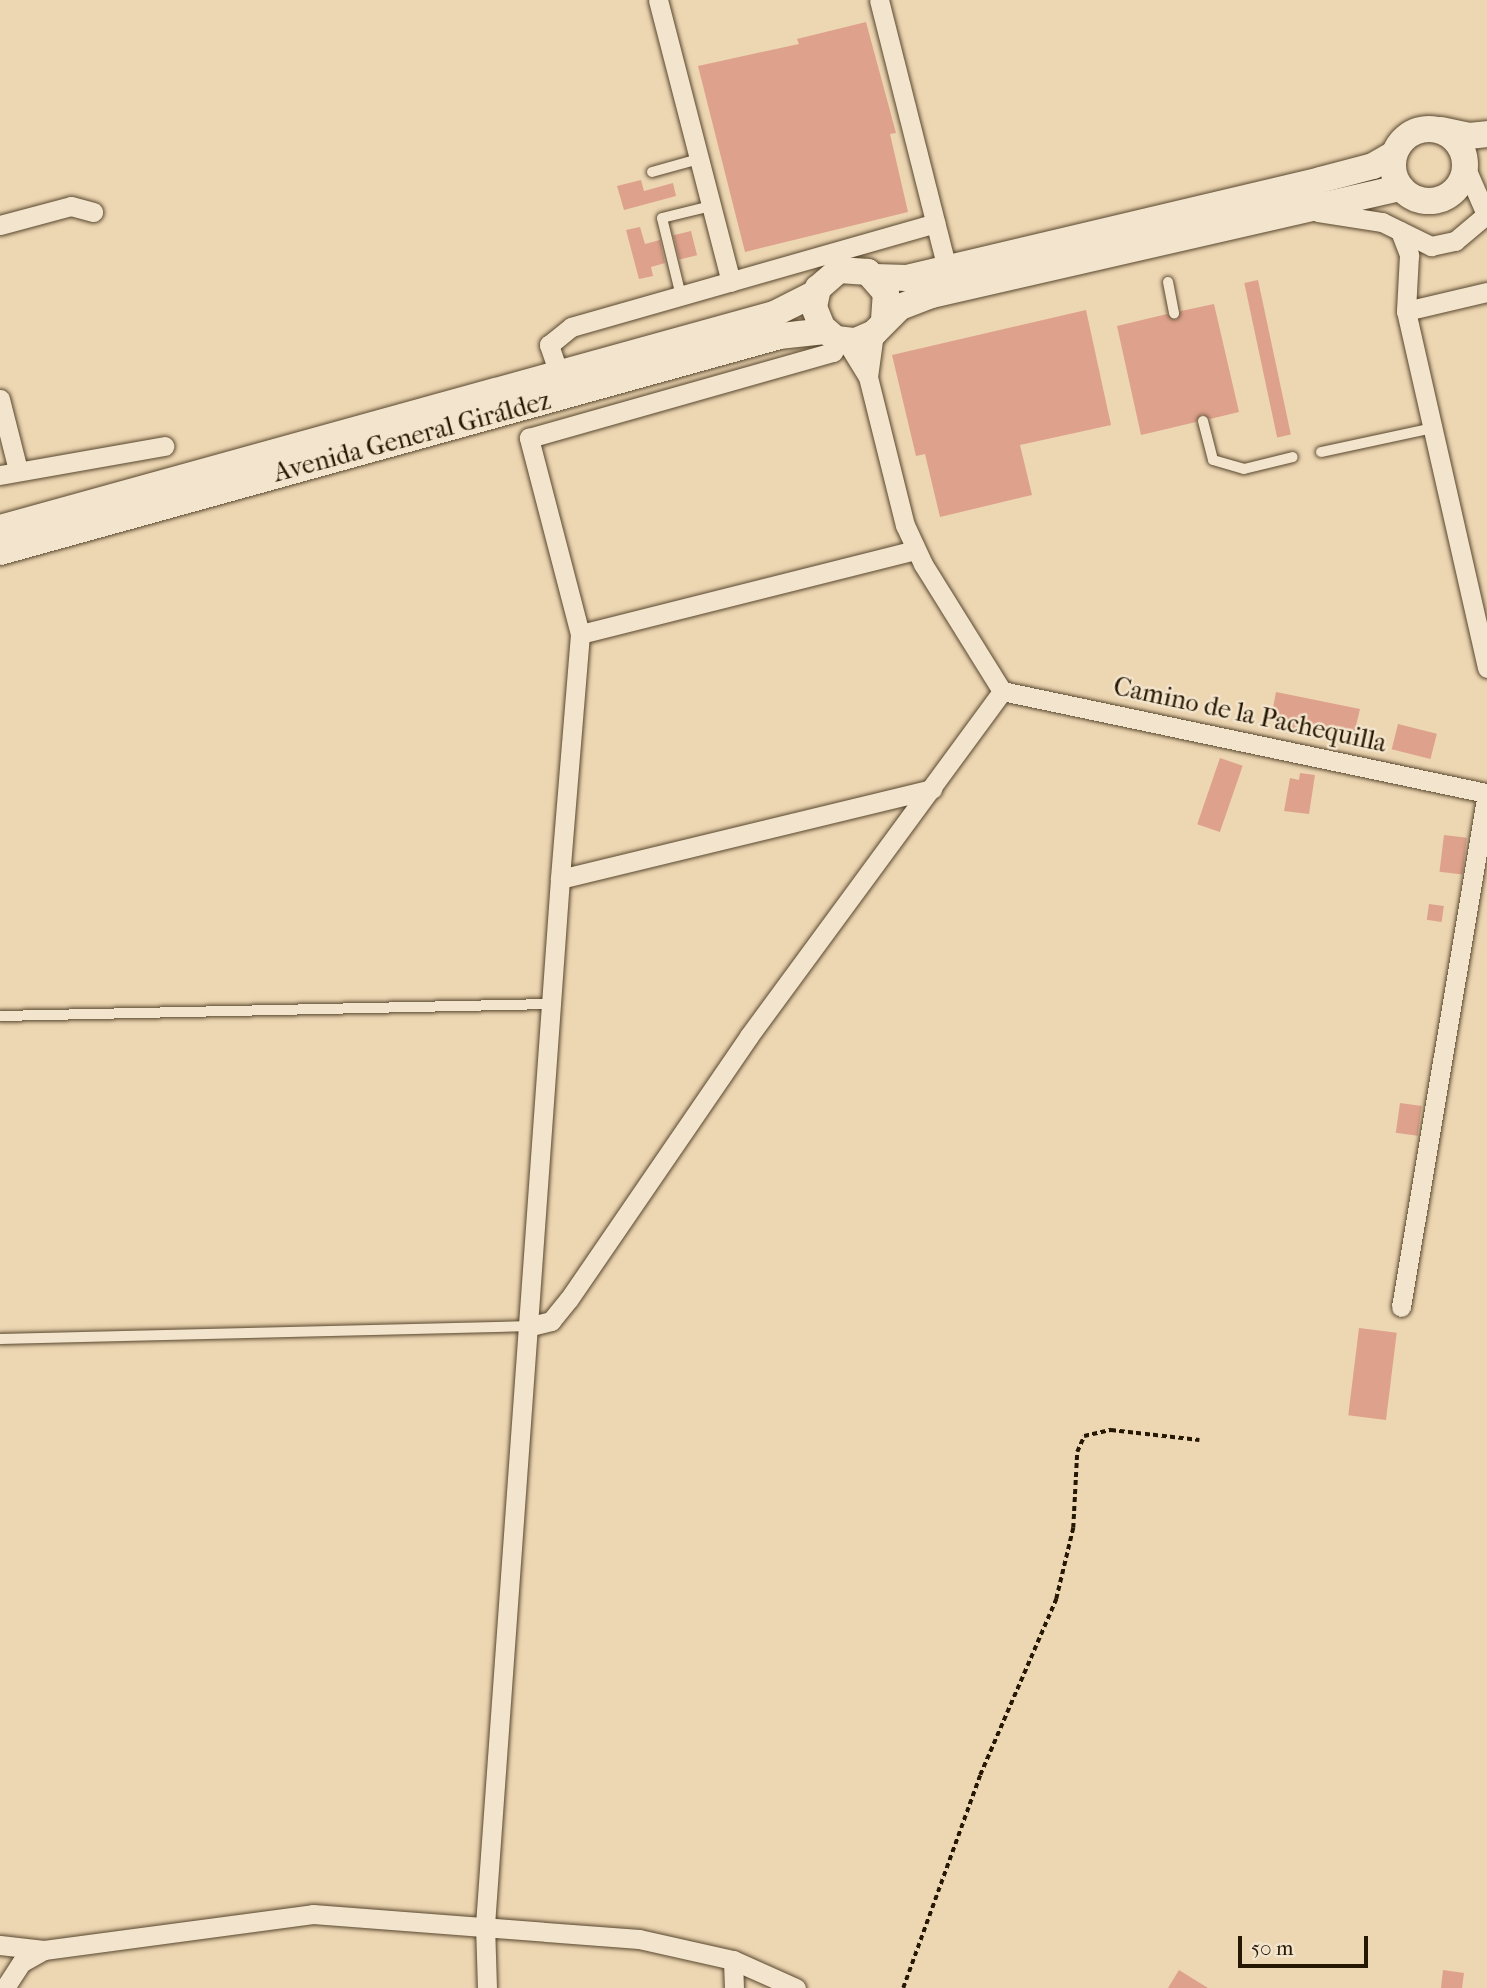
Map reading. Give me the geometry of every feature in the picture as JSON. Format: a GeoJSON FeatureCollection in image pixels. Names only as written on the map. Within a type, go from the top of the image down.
{"type":"FeatureCollection","features":[{"type":"Feature","properties":{"kind":"main road"},"geometry":{"type":"LineString","coordinates":[[1401,189],[932,295],[900,307],[879,327],[839,344],[815,312],[816,293],[834,263],[858,268],[875,277],[907,278],[1373,166],[1394,154],[1413,132],[1441,130],[1469,136],[1487,134]]}},
{"type":"Feature","properties":{"kind":"main road"},"geometry":{"type":"LineString","coordinates":[[1394,154],[1393,168],[1401,189],[1415,198],[1431,201],[1447,197],[1470,175],[1459,144],[1441,130]]}},
{"type":"Feature","properties":{"kind":"main road"},"geometry":{"type":"LineString","coordinates":[[875,277],[887,297],[879,327]]}},
{"type":"Feature","properties":{"kind":"main road","name":"Avenida General Giráldez"},"geometry":{"type":"LineString","coordinates":[[0,528],[558,371],[774,314],[816,293]]}},
{"type":"Feature","properties":{"kind":"main road","name":"Avenida General Giráldez"},"geometry":{"type":"LineString","coordinates":[[0,552],[780,336],[839,344]]}},
{"type":"Feature","properties":{"kind":"street"},"geometry":{"type":"LineString","coordinates":[[659,0],[731,282]]}},
{"type":"Feature","properties":{"kind":"street"},"geometry":{"type":"LineString","coordinates":[[879,0],[947,268]]}},
{"type":"Feature","properties":{"kind":"street"},"geometry":{"type":"LineString","coordinates":[[1303,210],[1364,217],[1399,230],[1423,244],[1442,245],[1462,237],[1486,218],[1470,175]]}},
{"type":"Feature","properties":{"kind":"street"},"geometry":{"type":"LineString","coordinates":[[1401,189],[1390,205],[1409,255],[1406,311],[1487,668]]}},
{"type":"Feature","properties":{"kind":"street"},"geometry":{"type":"LineString","coordinates":[[0,225],[71,206],[93,212]]}},
{"type":"Feature","properties":{"kind":"street"},"geometry":{"type":"LineString","coordinates":[[558,371],[549,345],[557,335],[731,282],[834,263],[935,223]]}},
{"type":"Feature","properties":{"kind":"street"},"geometry":{"type":"LineString","coordinates":[[1406,311],[1487,292]]}},
{"type":"Feature","properties":{"kind":"street"},"geometry":{"type":"LineString","coordinates":[[531,1326],[551,1321],[569,1299],[749,1036],[1002,691],[915,550],[897,501],[868,377],[879,327]]}},
{"type":"Feature","properties":{"kind":"street"},"geometry":{"type":"LineString","coordinates":[[487,1988],[485,1925],[580,634],[529,438],[839,344],[868,377]]}},
{"type":"Feature","properties":{"kind":"street"},"geometry":{"type":"LineString","coordinates":[[0,399],[9,472],[164,446]]}},
{"type":"Feature","properties":{"kind":"street"},"geometry":{"type":"LineString","coordinates":[[580,634],[915,550]]}},
{"type":"Feature","properties":{"kind":"street","name":"Camino de la Pachequilla"},"geometry":{"type":"LineString","coordinates":[[1002,691],[1487,793]]}},
{"type":"Feature","properties":{"kind":"street"},"geometry":{"type":"LineString","coordinates":[[560,879],[932,789]]}},
{"type":"Feature","properties":{"kind":"street"},"geometry":{"type":"LineString","coordinates":[[1401,1307],[1487,793]]}},
{"type":"Feature","properties":{"kind":"street"},"geometry":{"type":"LineString","coordinates":[[0,1945],[44,1950],[313,1914],[485,1925],[639,1939],[733,1960],[796,1988]]}},
{"type":"Feature","properties":{"kind":"street"},"geometry":{"type":"LineString","coordinates":[[5,1988],[22,1963],[44,1950]]}},
{"type":"Feature","properties":{"kind":"street"},"geometry":{"type":"LineString","coordinates":[[733,1960],[734,1988]]}},
{"type":"Feature","properties":{"kind":"lane"},"geometry":{"type":"LineString","coordinates":[[652,172],[699,159]]}},
{"type":"Feature","properties":{"kind":"lane"},"geometry":{"type":"LineString","coordinates":[[681,296],[662,218],[711,205]]}},
{"type":"Feature","properties":{"kind":"lane"},"geometry":{"type":"LineString","coordinates":[[1168,282],[1174,313]]}},
{"type":"Feature","properties":{"kind":"lane"},"geometry":{"type":"LineString","coordinates":[[1203,421],[1213,460],[1244,469],[1293,457]]}},
{"type":"Feature","properties":{"kind":"lane"},"geometry":{"type":"LineString","coordinates":[[1321,452],[1433,428]]}},
{"type":"Feature","properties":{"kind":"lane"},"geometry":{"type":"LineString","coordinates":[[0,1016],[552,1004]]}},
{"type":"Feature","properties":{"kind":"lane"},"geometry":{"type":"LineString","coordinates":[[0,1339],[531,1326]]}},
{"type":"Feature","properties":{"kind":"path"},"geometry":{"type":"LineString","coordinates":[[903,1988],[980,1774],[1059,1589],[1073,1528],[1077,1452],[1084,1436],[1111,1430],[1199,1440]]}},
{"type":"Feature","properties":{"kind":"building"},"geometry":{"type":"Polygon","coordinates":[[[866,22],[896,133],[890,134],[908,212],[745,252],[698,66],[799,44],[797,39],[866,22]]]}},
{"type":"Feature","properties":{"kind":"building"},"geometry":{"type":"Polygon","coordinates":[[[641,180],[644,191],[673,183],[676,196],[624,210],[617,186],[641,180]]]}},
{"type":"Feature","properties":{"kind":"building"},"geometry":{"type":"Polygon","coordinates":[[[640,227],[645,244],[660,240],[665,263],[651,267],[653,276],[639,279],[626,230],[640,227]]]}},
{"type":"Feature","properties":{"kind":"building"},"geometry":{"type":"Polygon","coordinates":[[[691,231],[697,255],[680,260],[674,235],[691,231]]]}},
{"type":"Feature","properties":{"kind":"building"},"geometry":{"type":"Polygon","coordinates":[[[1258,280],[1291,435],[1277,437],[1244,283],[1258,280]]]}},
{"type":"Feature","properties":{"kind":"building"},"geometry":{"type":"Polygon","coordinates":[[[1214,304],[1239,412],[1210,419],[1202,414],[1196,422],[1141,435],[1117,326],[1167,314],[1176,320],[1181,311],[1214,304]]]}},
{"type":"Feature","properties":{"kind":"building"},"geometry":{"type":"Polygon","coordinates":[[[1086,310],[1111,425],[1020,445],[1032,495],[940,517],[925,454],[916,456],[892,355],[1086,310]]]}},
{"type":"Feature","properties":{"kind":"building"},"geometry":{"type":"Polygon","coordinates":[[[1276,692],[1360,709],[1354,734],[1301,722],[1299,734],[1285,731],[1287,721],[1271,718],[1276,692]]]}},
{"type":"Feature","properties":{"kind":"building"},"geometry":{"type":"Polygon","coordinates":[[[1398,724],[1437,734],[1431,759],[1392,749],[1398,724]]]}},
{"type":"Feature","properties":{"kind":"building"},"geometry":{"type":"Polygon","coordinates":[[[1220,758],[1243,766],[1220,832],[1197,824],[1220,758]]]}},
{"type":"Feature","properties":{"kind":"building"},"geometry":{"type":"Polygon","coordinates":[[[1300,773],[1315,775],[1309,814],[1284,811],[1290,778],[1299,780],[1300,773]]]}},
{"type":"Feature","properties":{"kind":"building"},"geometry":{"type":"Polygon","coordinates":[[[1444,835],[1467,838],[1462,875],[1439,872],[1444,835]]]}},
{"type":"Feature","properties":{"kind":"building"},"geometry":{"type":"Polygon","coordinates":[[[1429,904],[1444,906],[1442,922],[1427,920],[1429,904]]]}},
{"type":"Feature","properties":{"kind":"building"},"geometry":{"type":"Polygon","coordinates":[[[1400,1103],[1422,1106],[1418,1136],[1396,1133],[1400,1103]]]}},
{"type":"Feature","properties":{"kind":"building"},"geometry":{"type":"Polygon","coordinates":[[[1359,1328],[1397,1333],[1386,1420],[1348,1415],[1359,1328]]]}},
{"type":"Feature","properties":{"kind":"building"},"geometry":{"type":"Polygon","coordinates":[[[1179,1970],[1208,1988],[1168,1988],[1179,1970]]]}},
{"type":"Feature","properties":{"kind":"building"},"geometry":{"type":"Polygon","coordinates":[[[1443,1970],[1464,1973],[1462,1988],[1441,1988],[1443,1970]]]}}]}
